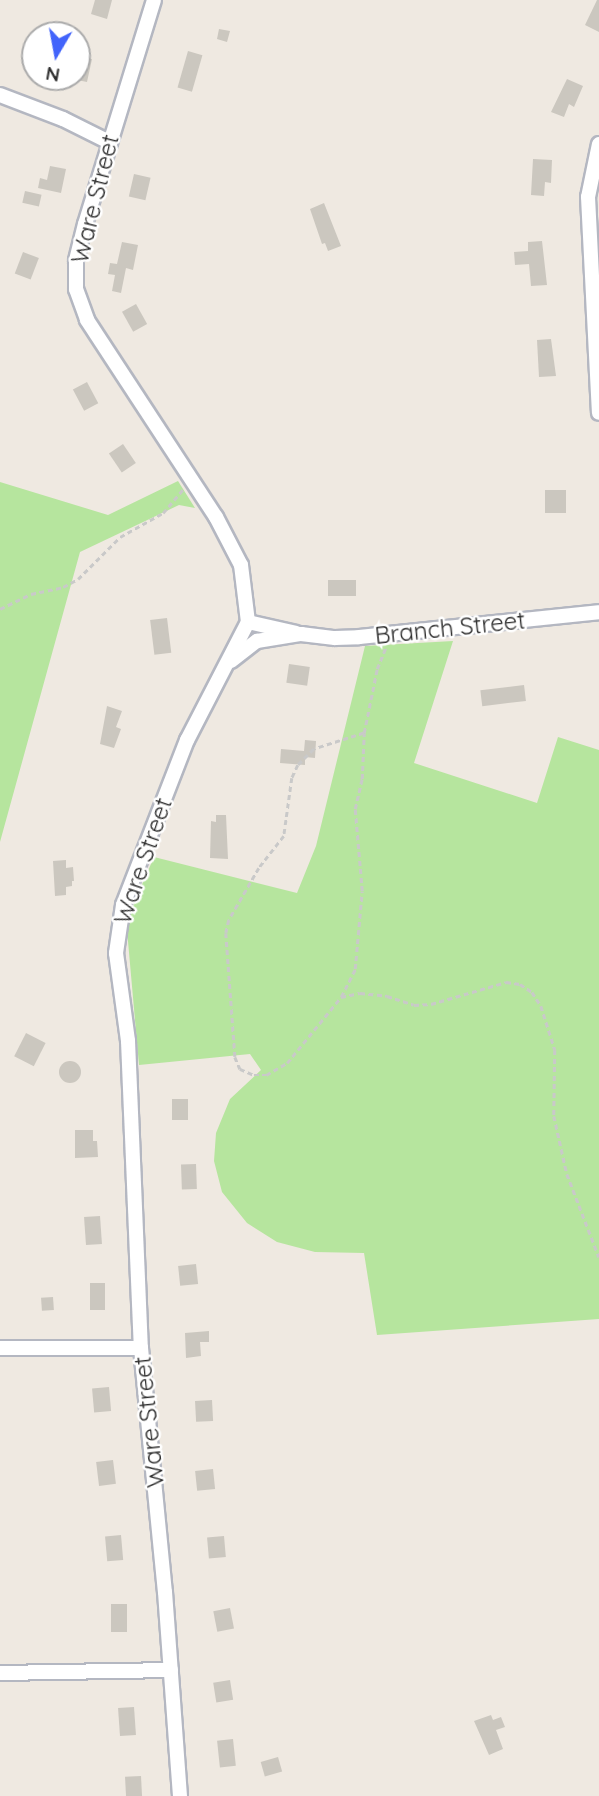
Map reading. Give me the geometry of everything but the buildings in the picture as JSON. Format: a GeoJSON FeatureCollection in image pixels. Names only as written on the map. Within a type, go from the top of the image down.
{"type":"FeatureCollection","features":[{"type":"Feature","properties":{"kind":"street","name":"Ware Street"},"geometry":{"type":"LineString","coordinates":[[154,0],[109,142],[76,261],[76,289],[87,320],[178,456],[241,565],[248,622],[187,740],[127,894],[119,924],[116,953],[128,1041],[141,1348],[180,1796]]}},
{"type":"Feature","properties":{"kind":"street"},"geometry":{"type":"LineString","coordinates":[[0,95],[63,119],[109,142]]}},
{"type":"Feature","properties":{"kind":"street"},"geometry":{"type":"LineString","coordinates":[[599,144],[588,197],[595,237],[599,413]]}},
{"type":"Feature","properties":{"kind":"street","name":"Branch Street"},"geometry":{"type":"LineString","coordinates":[[248,622],[301,635],[335,638],[599,612]]}},
{"type":"Feature","properties":{"kind":"street","name":"Branch Street"},"geometry":{"type":"LineString","coordinates":[[228,664],[257,641],[301,635]]}},
{"type":"Feature","properties":{"kind":"street"},"geometry":{"type":"LineString","coordinates":[[0,1348],[141,1348]]}},
{"type":"Feature","properties":{"kind":"street"},"geometry":{"type":"LineString","coordinates":[[0,1673],[171,1670]]}},
{"type":"Feature","properties":{"kind":"path"},"geometry":{"type":"LineString","coordinates":[[0,610],[31,594],[63,587],[78,579],[120,537],[163,513],[183,489]]}},
{"type":"Feature","properties":{"kind":"path"},"geometry":{"type":"LineString","coordinates":[[364,733],[314,749],[298,765],[292,778],[284,836],[259,868],[229,920],[226,933],[235,1057],[240,1069],[254,1075],[266,1075],[286,1063],[341,998],[355,969],[362,891],[355,809],[362,779],[364,733],[377,669],[392,634]]}},
{"type":"Feature","properties":{"kind":"path"},"geometry":{"type":"LineString","coordinates":[[341,998],[360,993],[387,996],[414,1005],[431,1004],[506,982],[520,984],[532,992],[541,1006],[555,1050],[554,1116],[567,1174],[599,1257]]}},
{"type":"Feature","properties":{"kind":"green space"},"geometry":{"type":"Polygon","coordinates":[[[178,481],[195,508],[179,505],[80,552],[0,842],[0,482],[108,515],[178,481]]]}},
{"type":"Feature","properties":{"kind":"green space"},"geometry":{"type":"Polygon","coordinates":[[[453,641],[414,763],[537,803],[558,737],[599,750],[599,1319],[377,1335],[364,1253],[315,1252],[277,1242],[247,1223],[222,1192],[214,1161],[216,1133],[230,1099],[261,1070],[250,1054],[139,1065],[127,930],[134,903],[154,857],[297,893],[316,846],[365,646],[453,641]]]}}]}
